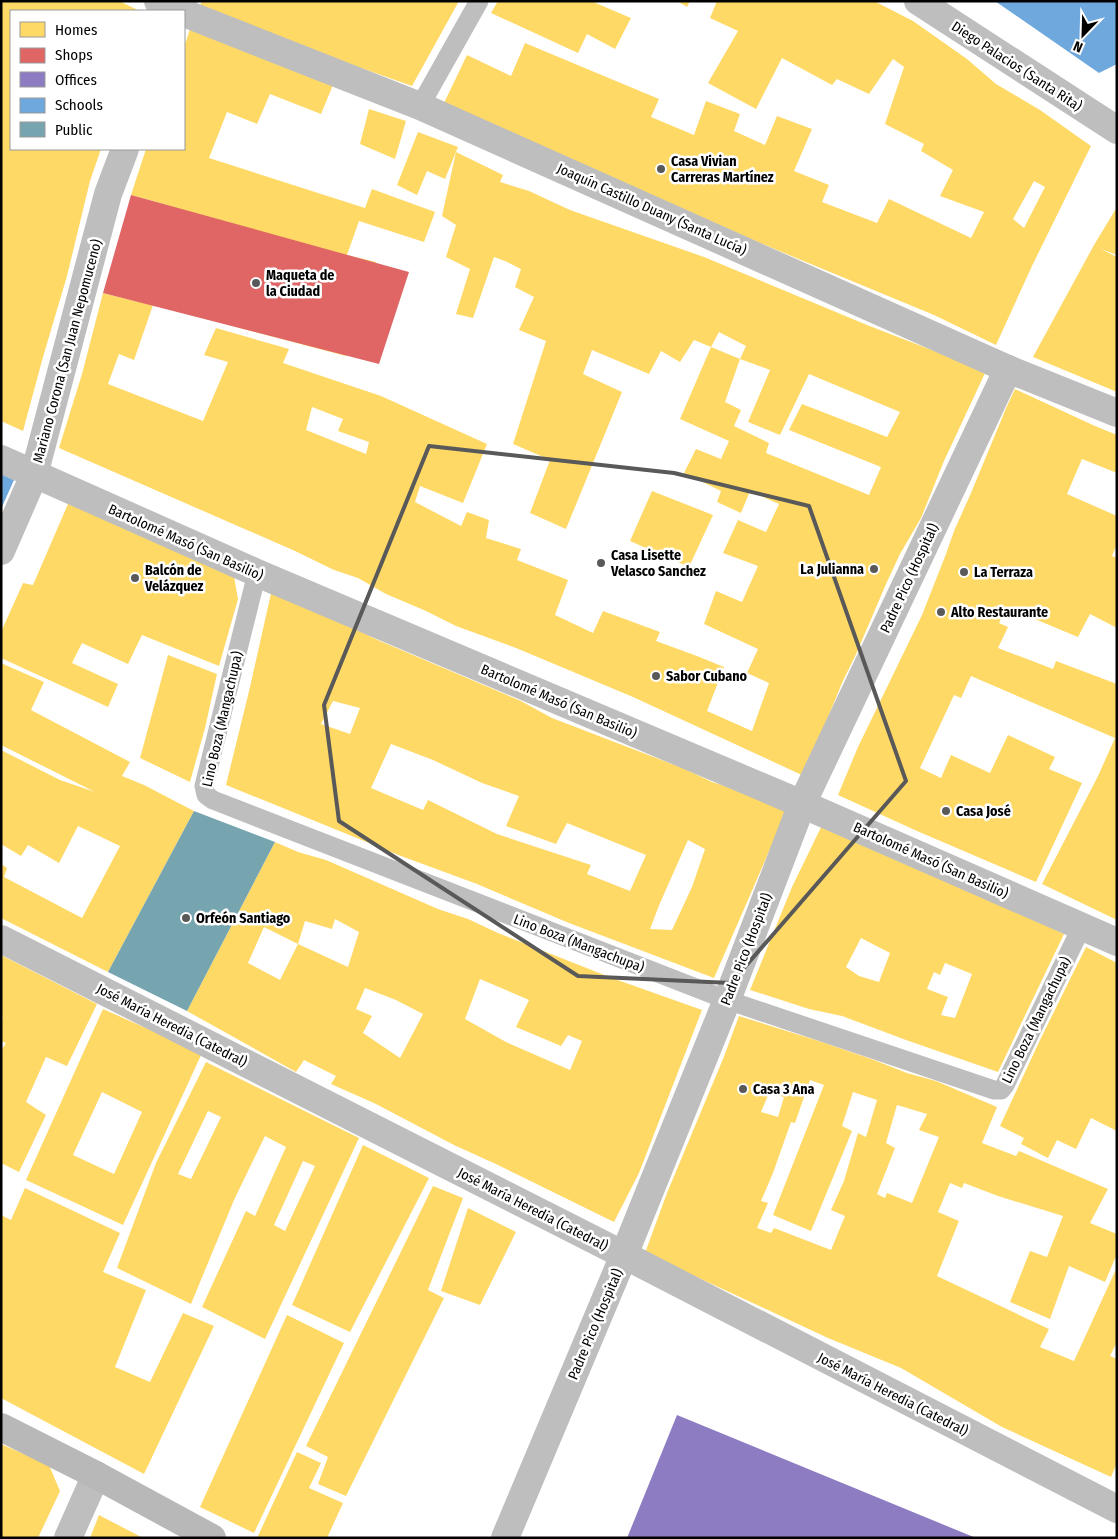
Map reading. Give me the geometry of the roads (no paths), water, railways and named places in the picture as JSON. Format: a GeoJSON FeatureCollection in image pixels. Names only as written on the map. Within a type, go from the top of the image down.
{"type":"FeatureCollection","features":[{"type":"Feature","properties":{"kind":"main road"},"geometry":{"type":"LineString","coordinates":[[1,1427],[96,1474],[212,1538]]}},
{"type":"Feature","properties":{"kind":"street"},"geometry":{"type":"LineString","coordinates":[[158,1],[177,10]]}},
{"type":"Feature","properties":{"kind":"street","name":"Diego Palacios (Santa Rita)"},"geometry":{"type":"LineString","coordinates":[[918,1],[1117,130]]}},
{"type":"Feature","properties":{"kind":"street","name":"Joaquín Castillo Duany (Santa Lucía)"},"geometry":{"type":"LineString","coordinates":[[185,13],[420,106],[1008,369],[1117,413]]}},
{"type":"Feature","properties":{"kind":"street","name":"Mariano Corona (San Juan Nepomuceno)"},"geometry":{"type":"LineString","coordinates":[[1,551],[34,474],[108,194],[125,150]]}},
{"type":"Feature","properties":{"kind":"street","name":"Padre Pico (Hospital)"},"geometry":{"type":"LineString","coordinates":[[505,1538],[624,1255],[727,1000],[802,804],[1008,369]]}},
{"type":"Feature","properties":{"kind":"street","name":"Bartolomé Masó (San Basilio)"},"geometry":{"type":"LineString","coordinates":[[1,460],[257,573],[802,804],[1117,942]]}},
{"type":"Feature","properties":{"kind":"street","name":"José María Heredia (Catedral)"},"geometry":{"type":"LineString","coordinates":[[1,939],[624,1255],[1117,1509]]}},
{"type":"Feature","properties":{"kind":"street"},"geometry":{"type":"LineString","coordinates":[[68,1538],[96,1474]]}},
{"type":"Feature","properties":{"kind":"lane"},"geometry":{"type":"LineString","coordinates":[[420,106],[479,1]]}},
{"type":"Feature","properties":{"kind":"lane","name":"Lino Boza (Mangachupa)"},"geometry":{"type":"LineString","coordinates":[[257,573],[204,786],[206,795],[213,800],[727,1000],[994,1090],[1001,1090],[1005,1085],[1082,926]]}},
{"type":"Feature","properties":{"kind":"place","name":"Casa Vivian Carreras Martínez"},"geometry":{"type":"Point","coordinates":[661,169]}},
{"type":"Feature","properties":{"kind":"place","name":"Maqueta de la Ciudad"},"geometry":{"type":"Point","coordinates":[256,283]}},
{"type":"Feature","properties":{"kind":"place","name":"Casa Lisette Velasco Sanchez"},"geometry":{"type":"Point","coordinates":[601,563]}},
{"type":"Feature","properties":{"kind":"place","name":"La Julianna"},"geometry":{"type":"Point","coordinates":[874,569]}},
{"type":"Feature","properties":{"kind":"place","name":"La Terraza"},"geometry":{"type":"Point","coordinates":[964,572]}},
{"type":"Feature","properties":{"kind":"place","name":"Balcón de Velázquez"},"geometry":{"type":"Point","coordinates":[135,578]}},
{"type":"Feature","properties":{"kind":"place","name":"Alto Restaurante"},"geometry":{"type":"Point","coordinates":[941,612]}},
{"type":"Feature","properties":{"kind":"place","name":"Sabor Cubano"},"geometry":{"type":"Point","coordinates":[656,676]}},
{"type":"Feature","properties":{"kind":"place","name":"Casa José"},"geometry":{"type":"Point","coordinates":[946,811]}},
{"type":"Feature","properties":{"kind":"place","name":"Orfeón Santiago"},"geometry":{"type":"Point","coordinates":[186,918]}},
{"type":"Feature","properties":{"kind":"place","name":"Casa 3 Ana"},"geometry":{"type":"Point","coordinates":[743,1089]}}]}
